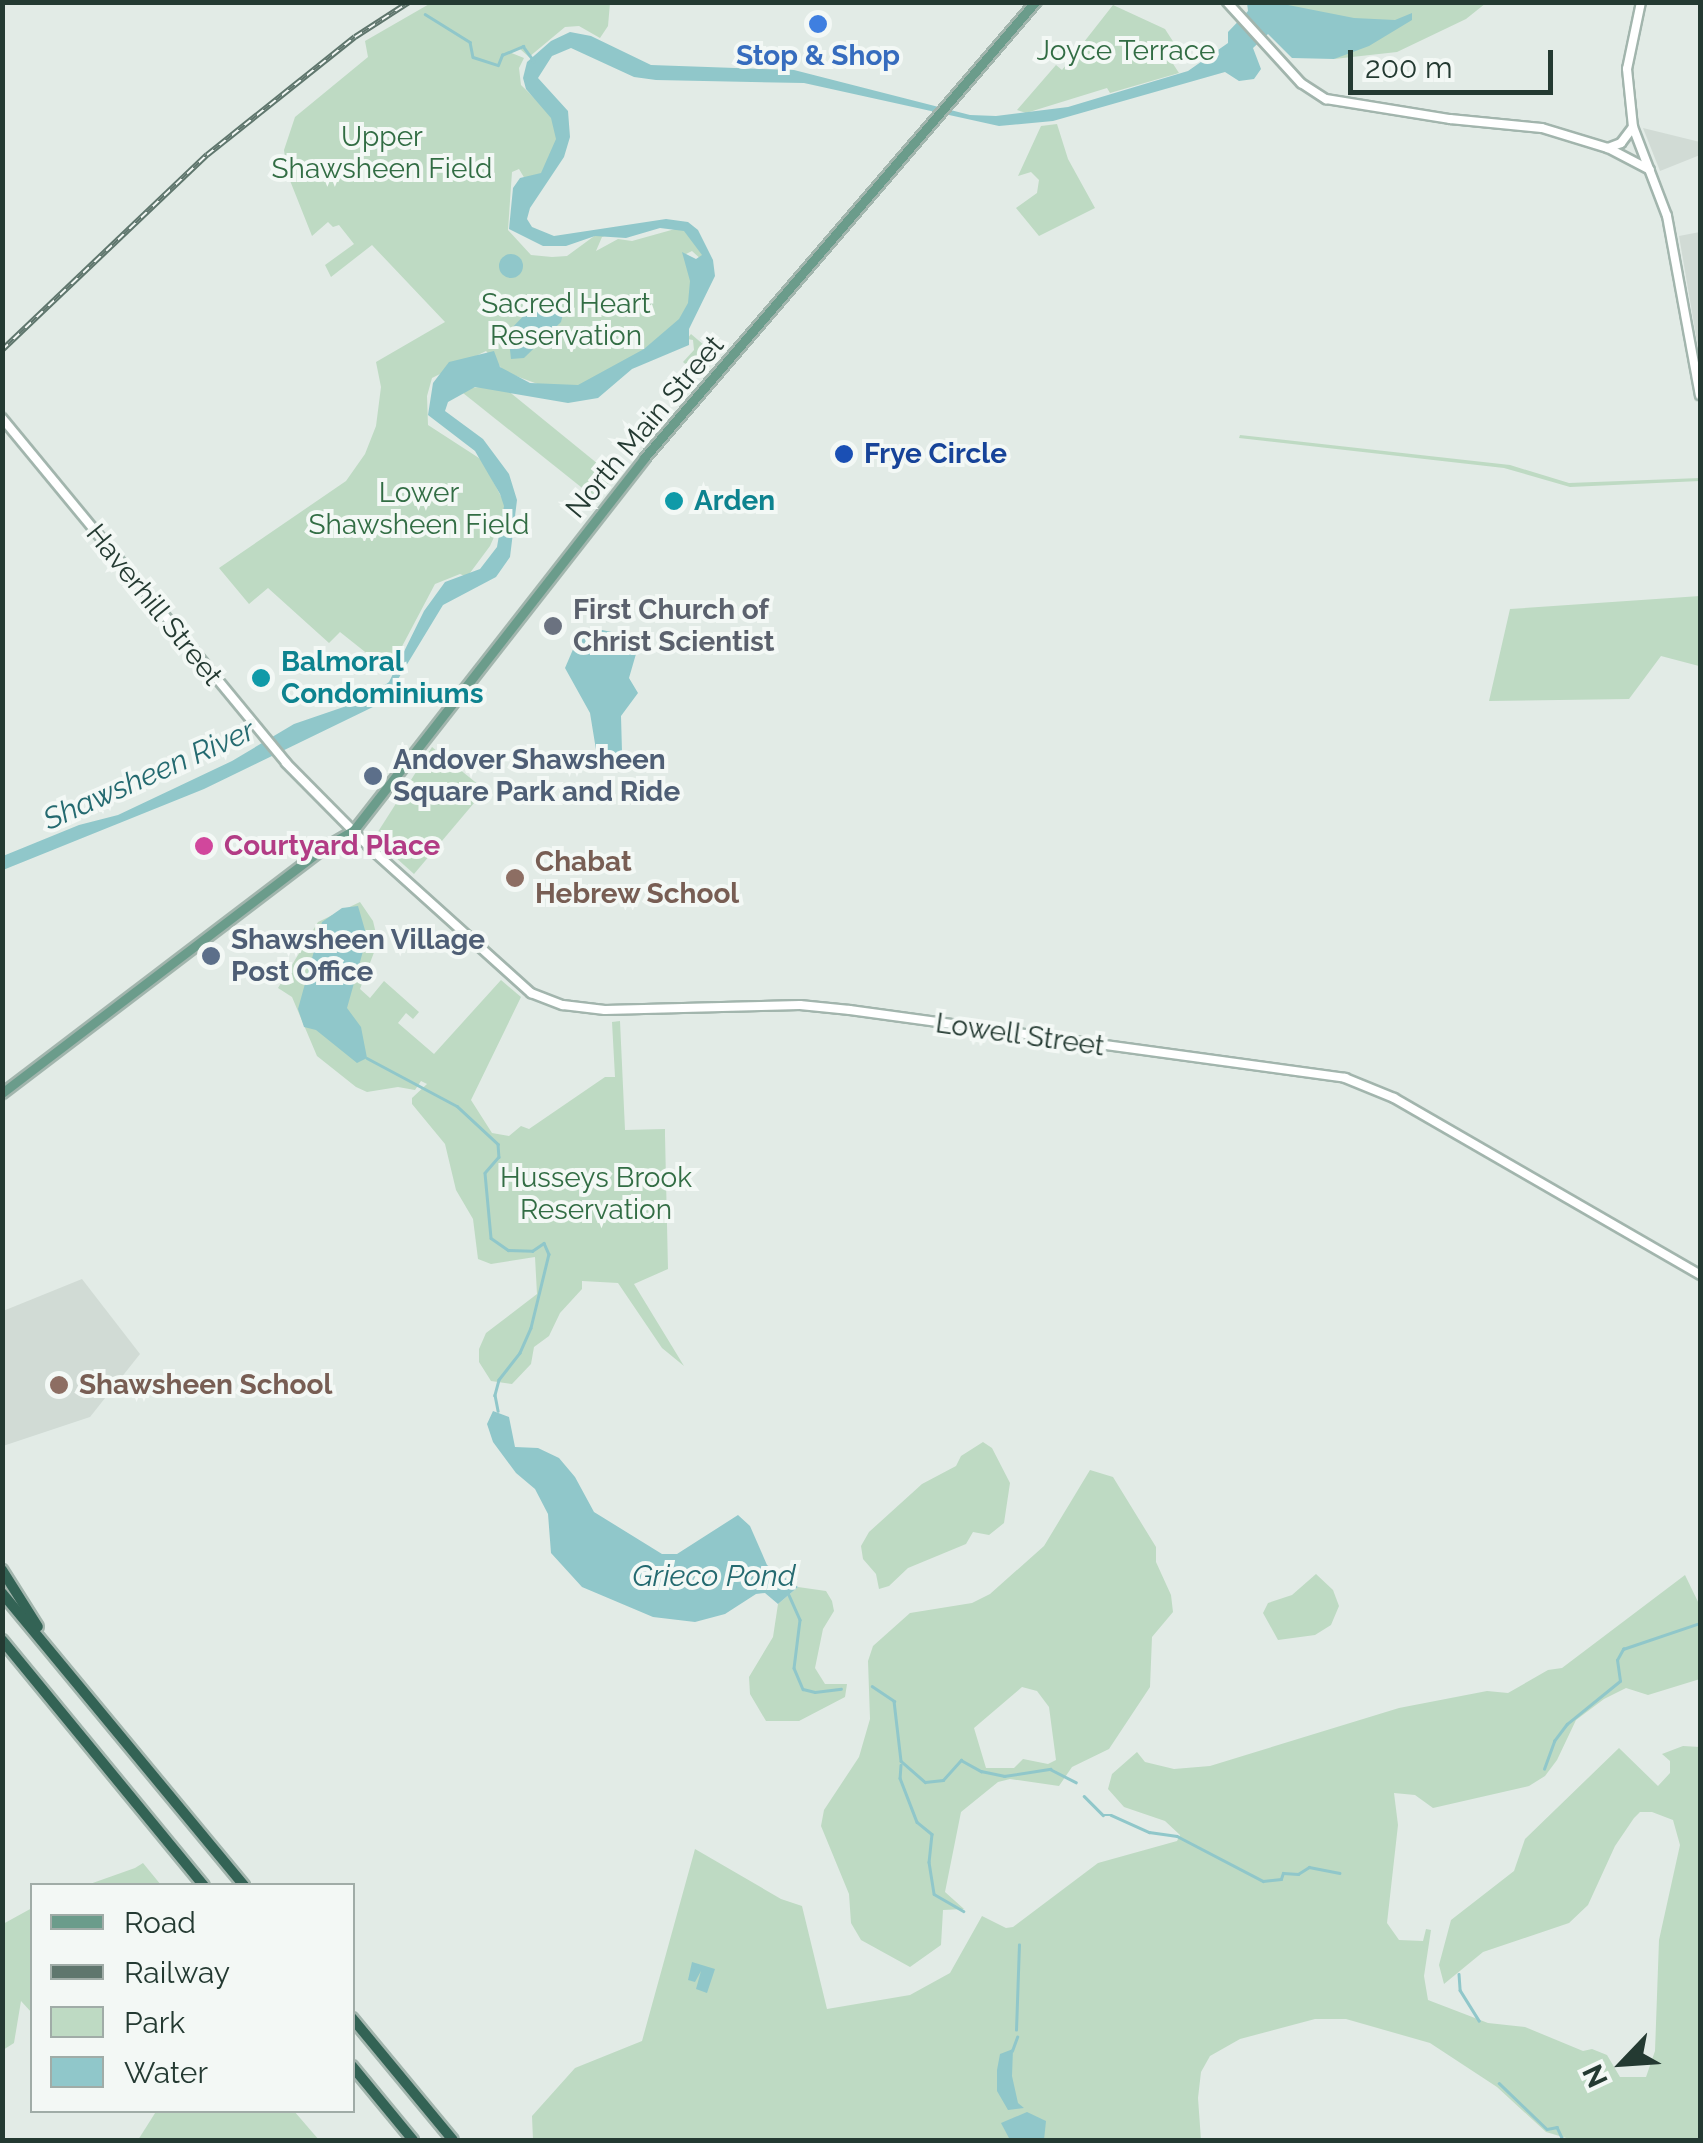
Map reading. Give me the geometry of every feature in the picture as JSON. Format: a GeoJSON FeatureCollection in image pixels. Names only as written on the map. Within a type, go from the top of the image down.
{"type":"FeatureCollection","features":[{"type":"Feature","properties":{"kind":"highway"},"geometry":{"type":"LineString","coordinates":[[2,1570],[47,1646]]}},
{"type":"Feature","properties":{"kind":"highway"},"geometry":{"type":"LineString","coordinates":[[2,1592],[242,1883]]}},
{"type":"Feature","properties":{"kind":"highway"},"geometry":{"type":"LineString","coordinates":[[2,1640],[202,1883]]}},
{"type":"Feature","properties":{"kind":"highway"},"geometry":{"type":"LineString","coordinates":[[355,2022],[453,2140]]}},
{"type":"Feature","properties":{"kind":"highway"},"geometry":{"type":"LineString","coordinates":[[355,2070],[413,2140]]}},
{"type":"Feature","properties":{"kind":"main road","name":"North Main Street"},"geometry":{"type":"LineString","coordinates":[[2,1092],[326,846],[353,831],[644,458],[1035,2]]}},
{"type":"Feature","properties":{"kind":"main road"},"geometry":{"type":"LineString","coordinates":[[1641,2],[1628,69],[1633,127],[1667,216],[1700,394]]}},
{"type":"Feature","properties":{"kind":"main road"},"geometry":{"type":"LineString","coordinates":[[1230,4],[1301,83],[1326,99],[1450,119],[1542,128],[1608,148],[1650,170]]}},
{"type":"Feature","properties":{"kind":"main road"},"geometry":{"type":"LineString","coordinates":[[1608,148],[1621,143],[1633,127]]}},
{"type":"Feature","properties":{"kind":"main road","name":"Haverhill Street"},"geometry":{"type":"LineString","coordinates":[[2,418],[264,738],[353,831]]}},
{"type":"Feature","properties":{"kind":"main road","name":"Lowell Street"},"geometry":{"type":"LineString","coordinates":[[353,831],[531,993],[563,1006],[605,1010],[800,1005],[1345,1078],[1394,1098],[1700,1274]]}},
{"type":"Feature","properties":{"kind":"main road"},"geometry":{"type":"LineString","coordinates":[[2,1084],[44,1059]]}},
{"type":"Feature","properties":{"kind":"shaded area"},"geometry":{"type":"Polygon","coordinates":[[[1643,128],[1700,142],[1700,155],[1660,171],[1643,128]]]}},
{"type":"Feature","properties":{"kind":"shaded area"},"geometry":{"type":"Polygon","coordinates":[[[1700,232],[1700,359],[1679,236],[1700,232]]]}},
{"type":"Feature","properties":{"kind":"shaded area","name":"Shawsheen School"},"geometry":{"type":"Polygon","coordinates":[[[82,1279],[140,1354],[90,1417],[3,1446],[3,1311],[82,1279]]]}},
{"type":"Feature","properties":{"kind":"green space"},"geometry":{"type":"Polygon","coordinates":[[[431,3],[610,3],[608,26],[600,38],[579,26],[565,27],[529,57],[520,49],[509,52],[524,58],[519,68],[521,85],[555,118],[560,140],[546,176],[525,179],[519,169],[512,172],[508,230],[531,255],[552,257],[567,256],[597,234],[610,234],[602,237],[596,251],[618,239],[632,241],[675,229],[697,230],[704,262],[692,251],[686,254],[701,297],[663,339],[581,388],[543,386],[505,372],[486,351],[432,378],[427,396],[428,425],[482,460],[507,508],[490,546],[467,577],[460,574],[435,584],[389,671],[340,632],[329,643],[268,588],[249,604],[219,568],[346,481],[365,454],[376,426],[381,387],[376,362],[445,322],[372,245],[331,277],[325,265],[354,244],[339,225],[333,227],[328,222],[312,236],[287,173],[284,150],[295,117],[368,57],[365,41],[431,3]]]}},
{"type":"Feature","properties":{"kind":"green space"},"geometry":{"type":"Polygon","coordinates":[[[1261,3],[1486,3],[1466,19],[1397,52],[1334,59],[1347,51],[1261,3]]]}},
{"type":"Feature","properties":{"kind":"green space","name":"Joyce Terrace"},"geometry":{"type":"Polygon","coordinates":[[[1113,5],[1165,29],[1176,46],[1166,53],[1179,73],[1110,93],[1107,88],[1026,113],[1017,110],[1056,65],[1062,70],[1113,5]]]}},
{"type":"Feature","properties":{"kind":"green space"},"geometry":{"type":"Polygon","coordinates":[[[1057,124],[1068,159],[1095,208],[1039,236],[1016,208],[1037,193],[1039,180],[1031,172],[1018,176],[1041,126],[1057,124]]]}},
{"type":"Feature","properties":{"kind":"green space"},"geometry":{"type":"Polygon","coordinates":[[[691,334],[718,357],[700,377],[683,362],[694,350],[693,340],[687,339],[691,334]]]}},
{"type":"Feature","properties":{"kind":"green space"},"geometry":{"type":"Polygon","coordinates":[[[458,389],[506,389],[614,477],[596,499],[458,389]]]}},
{"type":"Feature","properties":{"kind":"green space"},"geometry":{"type":"Polygon","coordinates":[[[1240,435],[1510,465],[1569,483],[1700,481],[1570,487],[1504,468],[1239,438],[1240,435]]]}},
{"type":"Feature","properties":{"kind":"green space"},"geometry":{"type":"Polygon","coordinates":[[[1700,596],[1699,666],[1661,656],[1629,699],[1489,701],[1510,609],[1700,596]]]}},
{"type":"Feature","properties":{"kind":"green space"},"geometry":{"type":"Polygon","coordinates":[[[432,747],[485,790],[414,874],[374,838],[432,747]]]}},
{"type":"Feature","properties":{"kind":"green space","name":"Husseys Brook Reservation"},"geometry":{"type":"Polygon","coordinates":[[[360,902],[373,921],[378,942],[360,989],[370,998],[384,981],[419,1012],[413,1019],[406,1013],[398,1023],[434,1054],[501,980],[521,997],[471,1100],[492,1133],[509,1136],[521,1126],[529,1129],[605,1077],[615,1077],[612,1022],[620,1021],[625,1130],[665,1129],[668,1269],[634,1284],[684,1366],[662,1348],[618,1283],[582,1281],[582,1289],[560,1313],[549,1336],[534,1347],[531,1364],[512,1384],[491,1381],[479,1362],[479,1349],[486,1333],[537,1294],[535,1257],[491,1264],[478,1259],[473,1219],[456,1190],[445,1144],[412,1104],[412,1098],[427,1084],[421,1081],[415,1090],[398,1087],[367,1092],[356,1087],[317,1056],[292,997],[278,988],[318,922],[360,902]]]}},
{"type":"Feature","properties":{"kind":"green space"},"geometry":{"type":"Polygon","coordinates":[[[983,1442],[992,1448],[1010,1483],[1004,1523],[989,1535],[973,1532],[966,1544],[908,1568],[889,1586],[879,1589],[876,1574],[863,1559],[861,1546],[869,1532],[922,1484],[956,1466],[961,1456],[983,1442]]]}},
{"type":"Feature","properties":{"kind":"green space"},"geometry":{"type":"Polygon","coordinates":[[[1090,1470],[1113,1477],[1156,1547],[1156,1562],[1171,1595],[1173,1612],[1152,1637],[1150,1687],[1109,1749],[1072,1767],[1059,1786],[1010,1779],[998,1782],[961,1812],[945,1892],[964,1909],[943,1910],[941,1945],[910,1967],[861,1940],[851,1923],[849,1894],[821,1826],[824,1810],[859,1757],[870,1719],[868,1661],[873,1646],[910,1613],[972,1603],[990,1594],[1044,1546],[1090,1470]],[[1022,1687],[974,1728],[986,1768],[1014,1768],[1023,1759],[1048,1764],[1056,1760],[1049,1707],[1037,1691],[1022,1687]]]}},
{"type":"Feature","properties":{"kind":"green space"},"geometry":{"type":"Polygon","coordinates":[[[1316,1574],[1333,1590],[1339,1606],[1331,1625],[1315,1635],[1278,1640],[1263,1613],[1268,1603],[1292,1595],[1316,1574]]]}},
{"type":"Feature","properties":{"kind":"green space"},"geometry":{"type":"Polygon","coordinates":[[[1685,1575],[1700,1606],[1700,1679],[1648,1695],[1626,1688],[1604,1699],[1576,1720],[1557,1760],[1545,1776],[1529,1786],[1433,1808],[1415,1795],[1394,1793],[1398,1825],[1387,1923],[1399,1940],[1423,1941],[1426,1929],[1431,1930],[1424,1976],[1428,2000],[1488,2023],[1525,2027],[1583,2051],[1592,2049],[1607,2055],[1620,2077],[1646,2077],[1655,2051],[1659,1940],[1680,1845],[1673,1820],[1640,1812],[1615,1846],[1588,1905],[1569,1923],[1483,1952],[1444,1984],[1439,1965],[1451,1920],[1514,1871],[1525,1839],[1619,1748],[1658,1786],[1670,1773],[1670,1761],[1662,1754],[1683,1746],[1700,1747],[1700,2140],[1573,2140],[1546,2132],[1497,2087],[1430,2043],[1346,2019],[1315,2019],[1240,2039],[1210,2056],[1201,2072],[1198,2098],[1201,2140],[533,2140],[532,2116],[575,2068],[642,2041],[695,1849],[781,1899],[802,1906],[827,2009],[910,1995],[950,1973],[982,1916],[1006,1928],[1013,1927],[1098,1863],[1177,1841],[1180,1835],[1165,1821],[1124,1807],[1108,1789],[1112,1774],[1137,1752],[1145,1762],[1174,1769],[1210,1766],[1399,1708],[1487,1691],[1508,1693],[1548,1670],[1562,1668],[1685,1575]]]}},
{"type":"Feature","properties":{"kind":"green space"},"geometry":{"type":"Polygon","coordinates":[[[798,1587],[826,1591],[832,1601],[834,1611],[823,1629],[815,1668],[825,1684],[847,1684],[845,1697],[799,1721],[766,1721],[750,1694],[749,1677],[773,1637],[778,1604],[798,1587]]]}},
{"type":"Feature","properties":{"kind":"green space"},"geometry":{"type":"Polygon","coordinates":[[[143,1863],[159,1883],[93,1883],[143,1863]]]}},
{"type":"Feature","properties":{"kind":"green space"},"geometry":{"type":"Polygon","coordinates":[[[30,1909],[30,2011],[21,2001],[14,2043],[3,2050],[3,1924],[30,1909]]]}},
{"type":"Feature","properties":{"kind":"green space"},"geometry":{"type":"Polygon","coordinates":[[[155,2113],[296,2113],[319,2140],[138,2140],[155,2113]]]}},
{"type":"Feature","properties":{"kind":"water"},"geometry":{"type":"Polygon","coordinates":[[[1247,3],[1278,3],[1354,18],[1395,20],[1412,13],[1412,20],[1369,46],[1334,59],[1292,58],[1268,34],[1253,48],[1261,69],[1254,79],[1239,81],[1225,72],[1053,121],[999,126],[804,83],[656,80],[634,77],[571,48],[552,56],[538,78],[568,111],[570,137],[564,157],[530,208],[527,219],[532,227],[554,236],[666,219],[688,222],[698,230],[713,260],[715,276],[689,329],[689,345],[632,369],[598,398],[568,403],[475,387],[448,402],[445,411],[483,439],[509,474],[517,500],[510,557],[496,577],[443,605],[389,694],[375,706],[204,789],[3,870],[3,856],[79,825],[118,815],[232,761],[294,724],[364,700],[389,682],[424,611],[445,582],[480,569],[497,547],[504,506],[500,494],[475,451],[428,415],[433,383],[449,362],[494,351],[500,367],[530,383],[578,385],[644,349],[679,319],[688,303],[690,281],[682,252],[696,259],[702,255],[684,231],[660,228],[626,238],[595,236],[566,246],[543,246],[509,229],[513,188],[520,178],[541,173],[556,139],[551,118],[526,89],[523,78],[527,62],[551,41],[570,32],[591,36],[651,65],[794,70],[970,115],[996,116],[1068,107],[1188,71],[1228,43],[1228,32],[1248,11],[1247,3]]]}},
{"type":"Feature","properties":{"kind":"water"},"geometry":{"type":"Polygon","coordinates":[[[511,254],[520,257],[520,275],[511,278],[502,275],[499,266],[502,257],[511,254]]]}},
{"type":"Feature","properties":{"kind":"water"},"geometry":{"type":"Polygon","coordinates":[[[554,303],[564,310],[561,322],[524,358],[511,359],[508,332],[532,307],[554,303]]]}},
{"type":"Feature","properties":{"kind":"water"},"geometry":{"type":"Polygon","coordinates":[[[602,630],[631,636],[638,647],[629,678],[638,693],[621,716],[622,752],[608,766],[598,762],[590,713],[565,668],[577,640],[602,630]]]}},
{"type":"Feature","properties":{"kind":"water"},"geometry":{"type":"Polygon","coordinates":[[[358,906],[367,937],[347,1008],[361,1027],[367,1058],[357,1063],[316,1030],[304,1027],[298,1009],[322,922],[342,908],[358,906]]]}},
{"type":"Feature","properties":{"kind":"water","name":"Grieco Pond"},"geometry":{"type":"Polygon","coordinates":[[[493,1411],[509,1417],[515,1447],[538,1448],[559,1458],[575,1477],[594,1512],[662,1554],[677,1554],[738,1515],[750,1526],[767,1565],[798,1587],[778,1604],[765,1593],[756,1594],[725,1614],[695,1622],[653,1617],[582,1587],[551,1553],[548,1514],[535,1489],[516,1473],[493,1442],[487,1424],[493,1411]]]}},
{"type":"Feature","properties":{"kind":"water"},"geometry":{"type":"Polygon","coordinates":[[[692,1962],[715,1969],[707,1993],[696,1989],[701,1971],[695,1982],[688,1980],[692,1962]]]}},
{"type":"Feature","properties":{"kind":"water"},"geometry":{"type":"Polygon","coordinates":[[[1013,2049],[1012,2076],[1018,2103],[1024,2108],[1008,2110],[997,2091],[997,2070],[1000,2054],[1013,2049]]]}},
{"type":"Feature","properties":{"kind":"water"},"geometry":{"type":"Polygon","coordinates":[[[1027,2112],[1046,2121],[1044,2140],[1010,2140],[1001,2123],[1027,2112]]]}},
{"type":"Feature","properties":{"kind":"waterway"},"geometry":{"type":"LineString","coordinates":[[425,14],[470,42],[473,57],[498,65],[502,55],[523,46],[534,61]]}},
{"type":"Feature","properties":{"kind":"waterway"},"geometry":{"type":"LineString","coordinates":[[367,1058],[457,1106],[498,1144],[499,1157],[485,1173],[491,1238],[508,1250],[532,1251],[544,1243],[549,1254],[531,1328],[520,1353],[499,1380],[495,1395],[498,1411]]}},
{"type":"Feature","properties":{"kind":"waterway"},"geometry":{"type":"LineString","coordinates":[[789,1595],[800,1620],[794,1668],[803,1689],[841,1689]]}},
{"type":"Feature","properties":{"kind":"waterway"},"geometry":{"type":"LineString","coordinates":[[1544,1769],[1554,1741],[1567,1724],[1620,1681],[1617,1660],[1623,1649],[1700,1623]]}},
{"type":"Feature","properties":{"kind":"waterway"},"geometry":{"type":"LineString","coordinates":[[872,1686],[894,1701],[901,1761],[925,1782],[943,1780],[961,1760],[981,1771],[1004,1776],[1050,1769],[1076,1782]]}},
{"type":"Feature","properties":{"kind":"waterway"},"geometry":{"type":"LineString","coordinates":[[901,1765],[900,1778],[917,1822],[932,1834],[929,1862],[934,1894],[963,1911]]}},
{"type":"Feature","properties":{"kind":"waterway"},"geometry":{"type":"LineString","coordinates":[[1084,1796],[1103,1815],[1149,1832],[1177,1836],[1263,1881],[1281,1879],[1283,1873],[1298,1874],[1309,1867],[1339,1873]]}},
{"type":"Feature","properties":{"kind":"waterway"},"geometry":{"type":"LineString","coordinates":[[1016,2030],[1019,1945]]}},
{"type":"Feature","properties":{"kind":"waterway"},"geometry":{"type":"LineString","coordinates":[[1459,1974],[1460,1990],[1479,2021]]}},
{"type":"Feature","properties":{"kind":"waterway"},"geometry":{"type":"LineString","coordinates":[[1012,2051],[1017,2037]]}},
{"type":"Feature","properties":{"kind":"waterway"},"geometry":{"type":"LineString","coordinates":[[1499,2083],[1547,2129],[1557,2127],[1563,2140]]}},
{"type":"Feature","properties":{"kind":"railway"},"geometry":{"type":"LineString","coordinates":[[2,350],[207,155],[355,37],[409,2]]}},
{"type":"Feature","properties":{"kind":"place","name":"Stop & Shop"},"geometry":{"type":"Point","coordinates":[818,24]}},
{"type":"Feature","properties":{"kind":"place","name":"Frye Circle"},"geometry":{"type":"Point","coordinates":[844,454]}},
{"type":"Feature","properties":{"kind":"place","name":"Arden"},"geometry":{"type":"Point","coordinates":[674,501]}},
{"type":"Feature","properties":{"kind":"place","name":"First Church of Christ Scientist"},"geometry":{"type":"Point","coordinates":[553,626]}},
{"type":"Feature","properties":{"kind":"place","name":"Balmoral Condominiums"},"geometry":{"type":"Point","coordinates":[261,678]}},
{"type":"Feature","properties":{"kind":"place","name":"Andover Shawsheen Square Park and Ride"},"geometry":{"type":"Point","coordinates":[373,776]}},
{"type":"Feature","properties":{"kind":"place","name":"Courtyard Place"},"geometry":{"type":"Point","coordinates":[204,846]}},
{"type":"Feature","properties":{"kind":"place","name":"Chabat Hebrew School"},"geometry":{"type":"Point","coordinates":[515,878]}},
{"type":"Feature","properties":{"kind":"place","name":"Shawsheen Village Post Office"},"geometry":{"type":"Point","coordinates":[211,956]}},
{"type":"Feature","properties":{"kind":"place","name":"Shawsheen School"},"geometry":{"type":"Point","coordinates":[59,1385]}},
{"type":"Feature","properties":{"kind":"park label","name":"Upper Shawsheen Field"},"geometry":{"type":"Point","coordinates":[382,153]}},
{"type":"Feature","properties":{"kind":"park label","name":"Sacred Heart Reservation"},"geometry":{"type":"Point","coordinates":[566,320]}},
{"type":"Feature","properties":{"kind":"park label","name":"Lower Shawsheen Field"},"geometry":{"type":"Point","coordinates":[419,509]}},
{"type":"Feature","properties":{"kind":"water label","name":"Shawsheen River"},"geometry":{"type":"Point","coordinates":[149,775]}}]}
